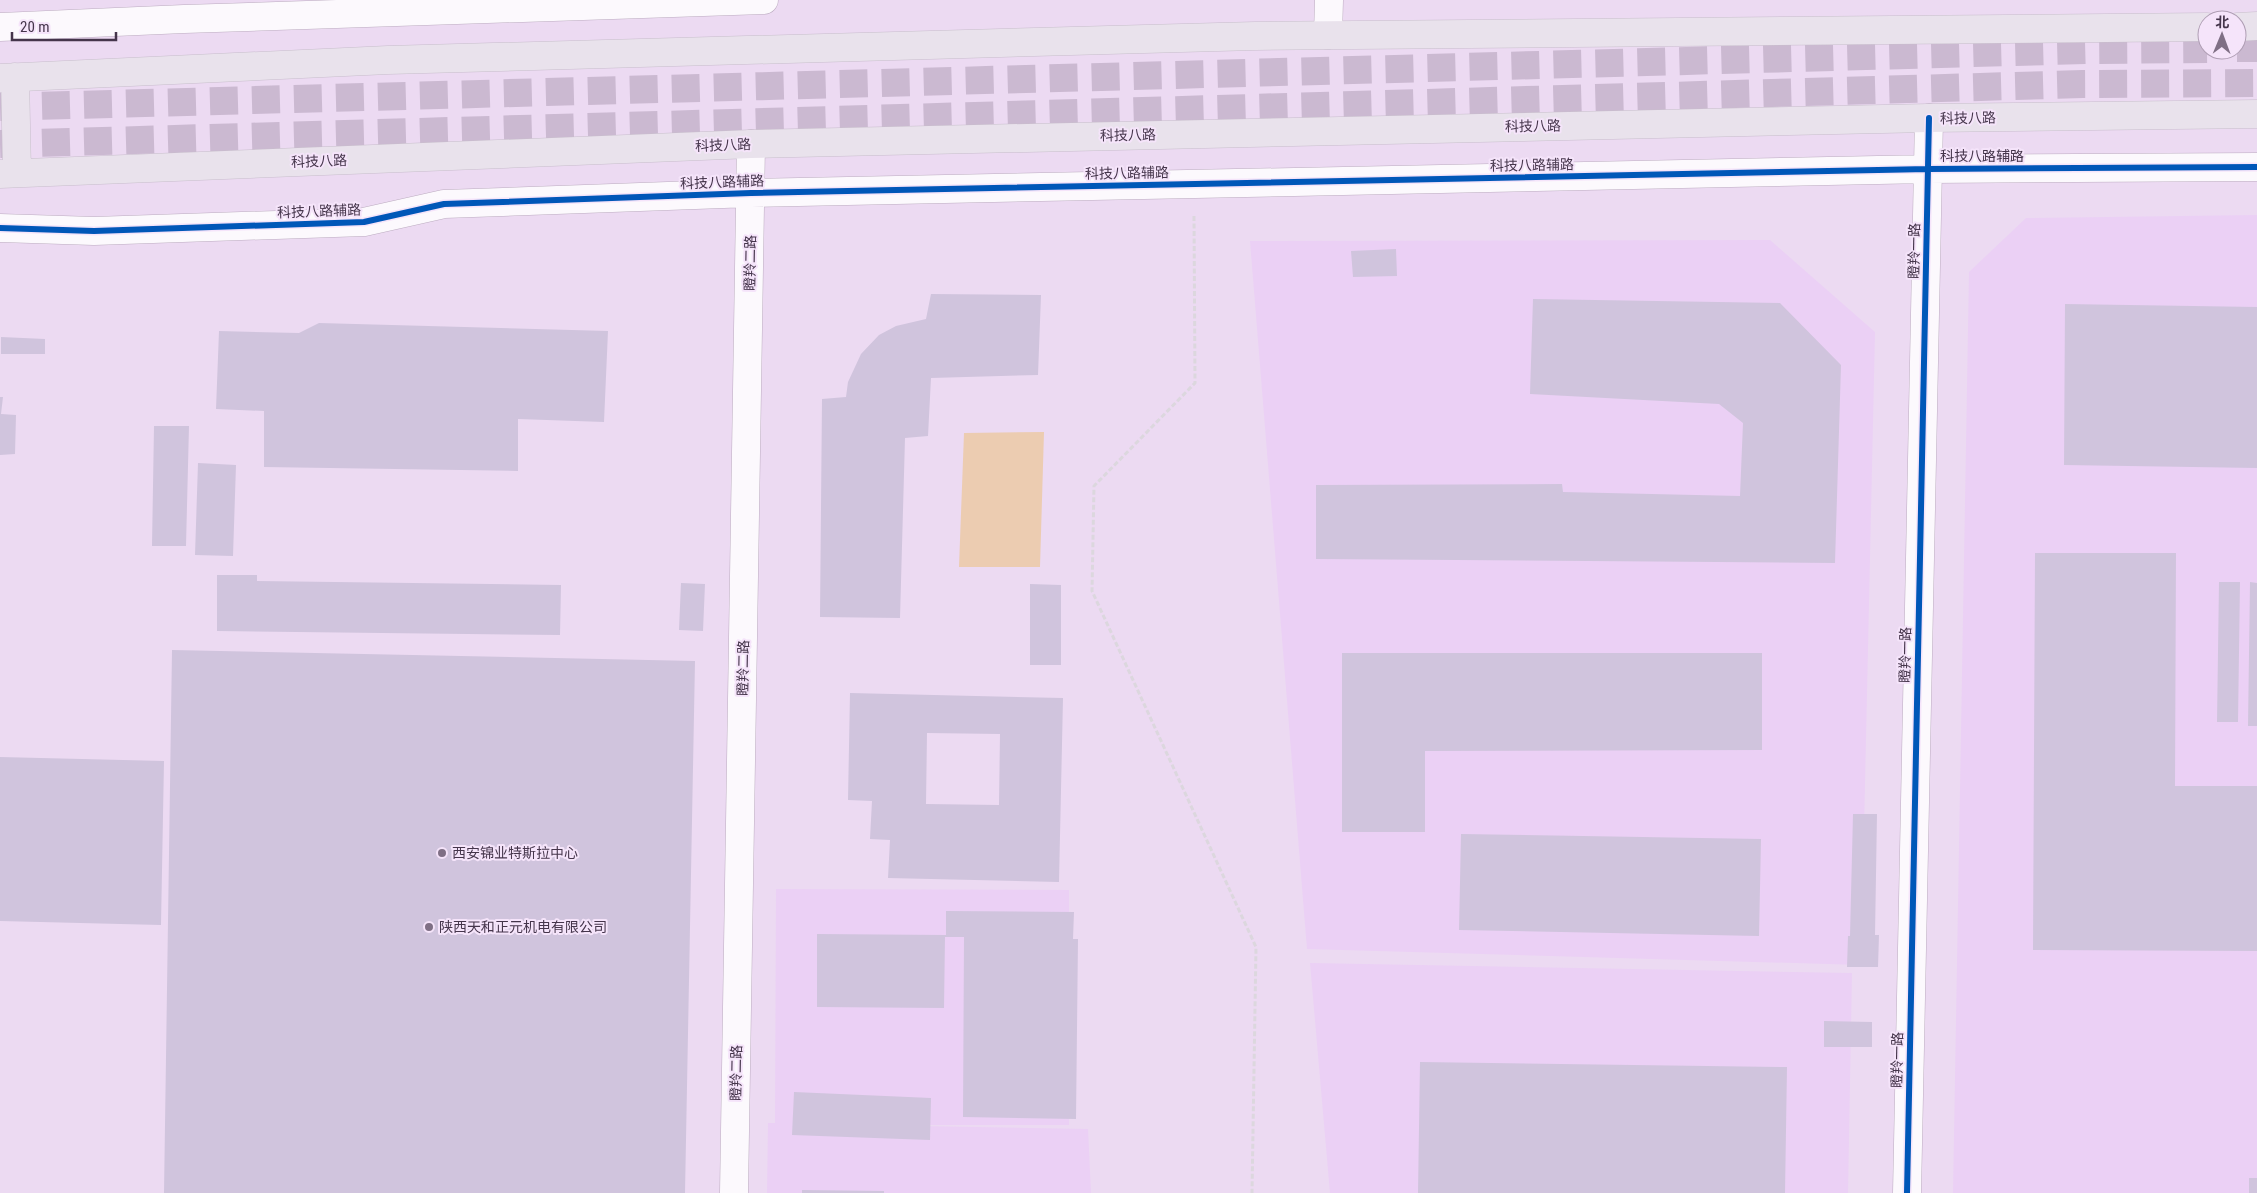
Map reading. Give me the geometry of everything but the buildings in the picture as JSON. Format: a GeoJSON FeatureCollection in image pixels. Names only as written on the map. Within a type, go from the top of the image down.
{"type":"FeatureCollection","features":[{"type":"Feature","properties":{"kind":"main road"},"geometry":{"type":"LineString","coordinates":[[8,173],[7,77],[388,60],[1328,34],[2197,27]]}},
{"type":"Feature","properties":{"kind":"main road","name":"科技八路"},"geometry":{"type":"LineString","coordinates":[[8,173],[752,144],[1929,118],[2257,114]]}},
{"type":"Feature","properties":{"kind":"street"},"geometry":{"type":"LineString","coordinates":[[0,27],[764,0]]}},
{"type":"Feature","properties":{"kind":"street"},"geometry":{"type":"LineString","coordinates":[[1328,34],[1330,0]]}},
{"type":"Feature","properties":{"kind":"street","name":"瞪羚一路"},"geometry":{"type":"LineString","coordinates":[[1907,1193],[1929,118]]}},
{"type":"Feature","properties":{"kind":"street","name":"瞪羚二路"},"geometry":{"type":"LineString","coordinates":[[734,1193],[752,144]]}},
{"type":"Feature","properties":{"kind":"street","name":"科技八路辅路"},"geometry":{"type":"LineString","coordinates":[[0,228],[94,231],[364,222],[444,204],[751,193],[1928,169],[2257,167]]}},
{"type":"Feature","properties":{"kind":"path"},"geometry":{"type":"LineString","coordinates":[[1194,184],[1195,382],[1094,486],[1092,591],[1256,946],[1252,1193]]}},
{"type":"Feature","properties":{"kind":"shaded area"},"geometry":{"type":"Polygon","coordinates":[[[2257,215],[2257,1193],[1953,1193],[1969,272],[2026,218],[2257,215]]]}},
{"type":"Feature","properties":{"kind":"shaded area"},"geometry":{"type":"Polygon","coordinates":[[[1770,240],[1875,332],[1861,965],[1307,949],[1250,241],[1770,240]]]}},
{"type":"Feature","properties":{"kind":"shaded area"},"geometry":{"type":"Polygon","coordinates":[[[1044,432],[1040,567],[959,567],[964,433],[1044,432]]]}},
{"type":"Feature","properties":{"kind":"shaded area"},"geometry":{"type":"Polygon","coordinates":[[[776,889],[1069,890],[1069,1125],[860,1125],[1088,1129],[1091,1193],[767,1193],[768,1123],[775,1123],[776,889]]]}},
{"type":"Feature","properties":{"kind":"shaded area"},"geometry":{"type":"Polygon","coordinates":[[[1310,963],[1852,973],[1848,1193],[1330,1193],[1310,963]]]}},
{"type":"Feature","properties":{"kind":"tunnel"},"geometry":{"type":"LineString","coordinates":[[2247,48],[2257,48]]}},
{"type":"Feature","properties":{"kind":"tunnel"},"geometry":{"type":"LineString","coordinates":[[0,107],[2087,50],[2197,49]]}},
{"type":"Feature","properties":{"kind":"tunnel"},"geometry":{"type":"LineString","coordinates":[[0,144],[2083,84],[2257,83]]}},
{"type":"Feature","properties":{"kind":"cycle path"},"geometry":{"type":"LineString","coordinates":[[1907,1193],[1929,118]]}},
{"type":"Feature","properties":{"kind":"cycle path"},"geometry":{"type":"LineString","coordinates":[[0,228],[94,231],[364,222],[444,204],[751,193],[1928,169],[2257,167]]}},
{"type":"Feature","properties":{"kind":"place","name":"西安锦业特斯拉中心"},"geometry":{"type":"Point","coordinates":[442,853]}},
{"type":"Feature","properties":{"kind":"place","name":"陕西天和正元机电有限公司"},"geometry":{"type":"Point","coordinates":[429,927]}}]}
